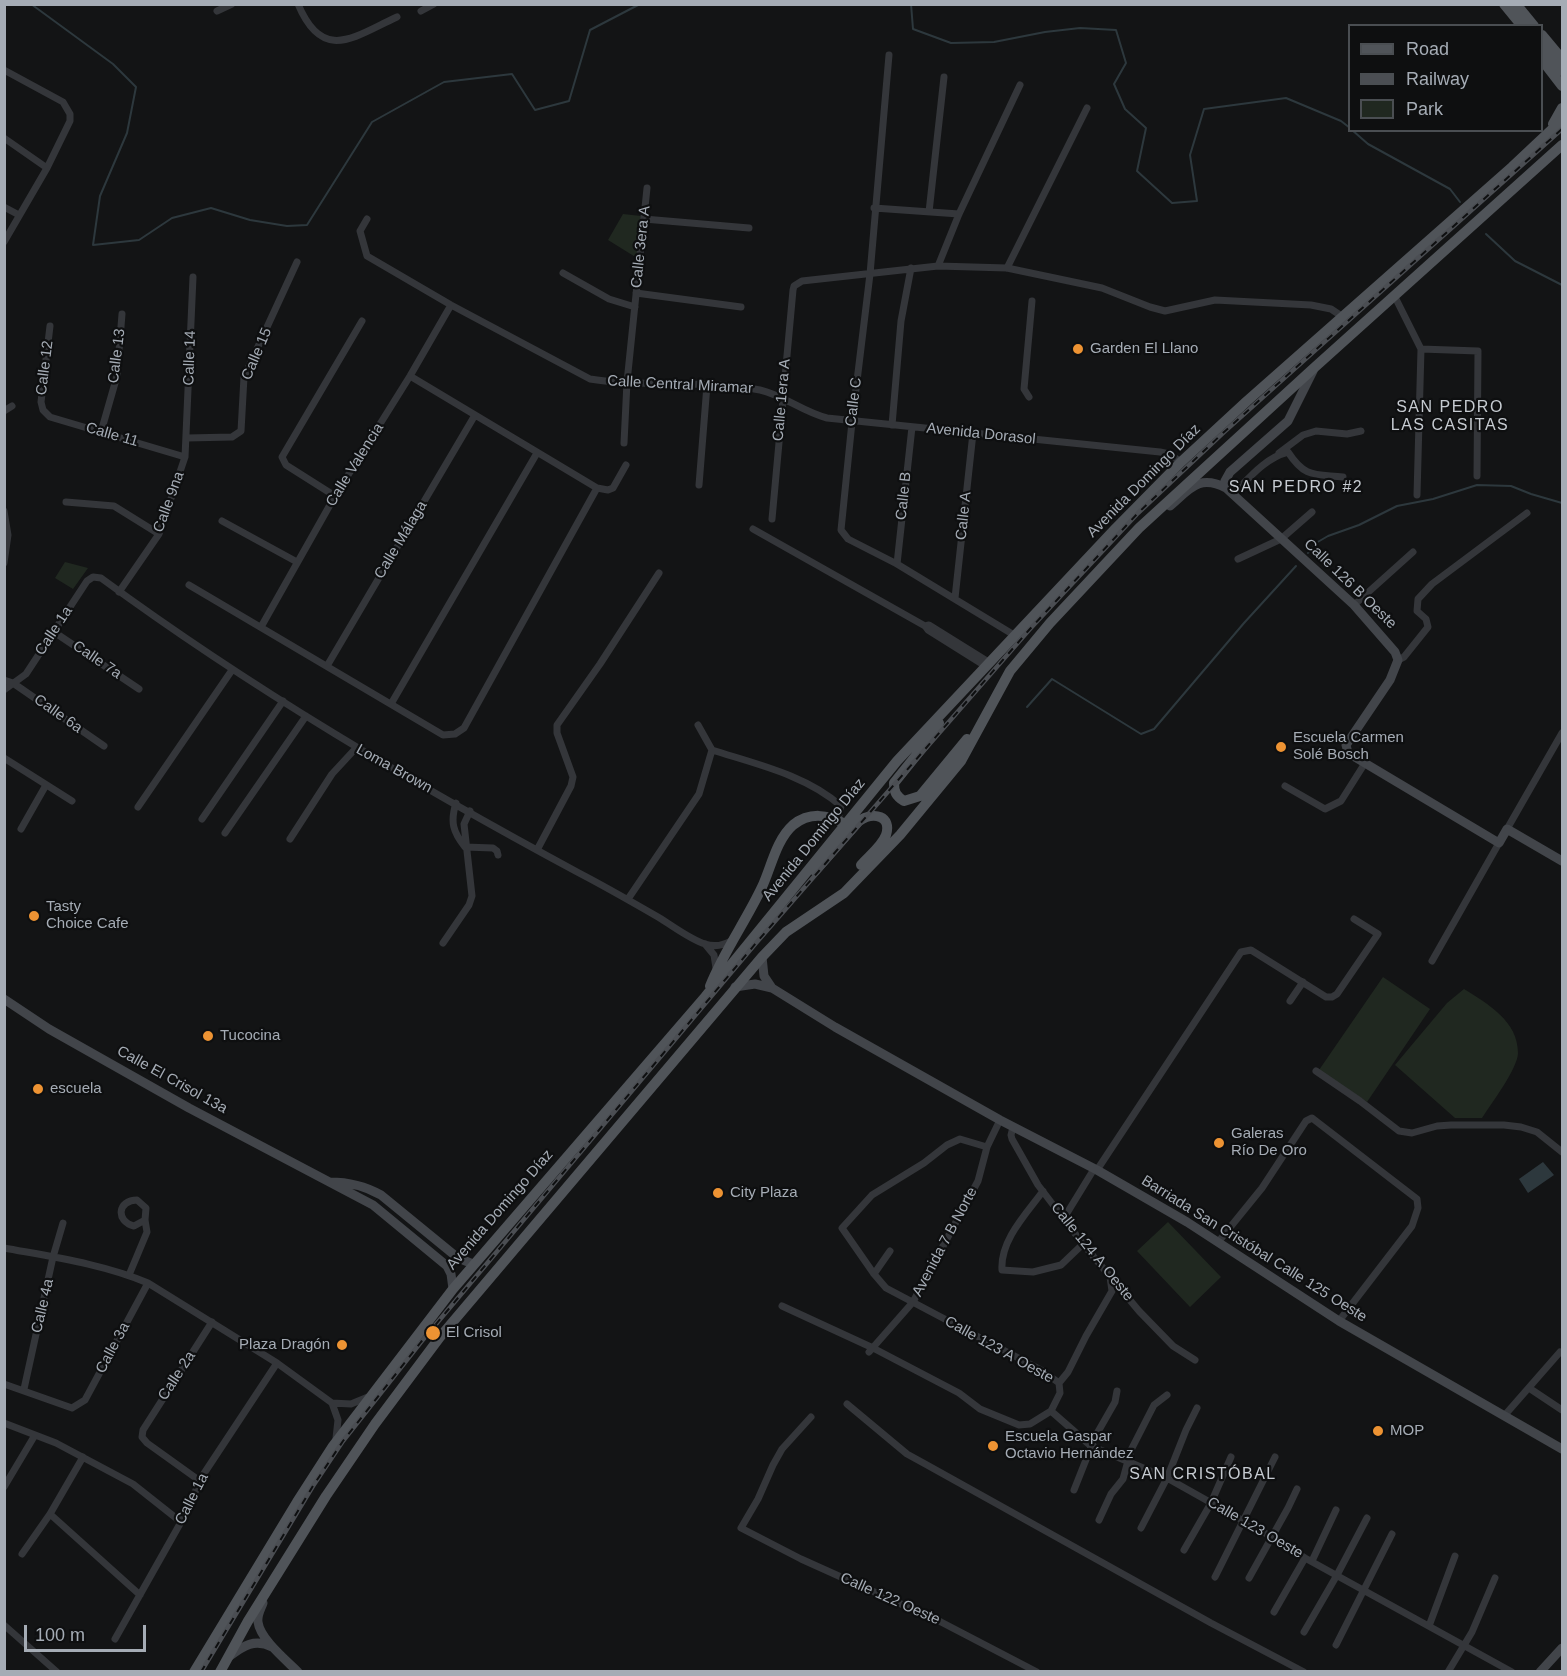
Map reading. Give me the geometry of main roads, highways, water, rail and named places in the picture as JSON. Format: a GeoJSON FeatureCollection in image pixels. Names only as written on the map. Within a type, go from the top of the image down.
{"type":"FeatureCollection","features":[{"type":"Feature","properties":{"kind":"main road"},"geometry":{"type":"LineString","coordinates":[[1496,4],[1511,24]]}},
{"type":"Feature","properties":{"kind":"main road"},"geometry":{"type":"LineString","coordinates":[[1504,4],[1520,24]]}},
{"type":"Feature","properties":{"kind":"main road"},"geometry":{"type":"LineString","coordinates":[[1516,4],[1532,24]]}},
{"type":"Feature","properties":{"kind":"main road"},"geometry":{"type":"LineString","coordinates":[[1544,46],[1563,50]]}},
{"type":"Feature","properties":{"kind":"main road"},"geometry":{"type":"LineString","coordinates":[[1544,46],[1563,60]]}},
{"type":"Feature","properties":{"kind":"main road"},"geometry":{"type":"LineString","coordinates":[[1544,46],[1563,71]]}},
{"type":"Feature","properties":{"kind":"main road"},"geometry":{"type":"LineString","coordinates":[[1543,61],[1563,86]]}},
{"type":"Feature","properties":{"kind":"main road"},"geometry":{"type":"LineString","coordinates":[[1546,134],[1563,108]]}},
{"type":"Feature","properties":{"kind":"main road","name":"Avenida Domingo Díaz"},"geometry":{"type":"LineString","coordinates":[[194,1671],[333,1446],[374,1391],[473,1264],[705,997],[780,906],[841,822],[1014,635],[1181,462],[1563,120]]}},
{"type":"Feature","properties":{"kind":"main road","name":"Avenida Domingo Díaz"},"geometry":{"type":"LineString","coordinates":[[220,1671],[248,1621],[326,1496],[375,1424],[440,1337],[762,957],[786,932],[844,893],[900,835],[961,761],[1010,671],[1050,623],[1139,528],[1315,366],[1563,145]]}},
{"type":"Feature","properties":{"kind":"main road"},"geometry":{"type":"LineString","coordinates":[[944,712],[932,737],[894,783],[894,791],[904,801],[920,796],[983,719]]}},
{"type":"Feature","properties":{"kind":"main road"},"geometry":{"type":"LineString","coordinates":[[780,906],[825,861],[859,821],[867,815],[875,814],[883,819],[887,826],[883,842],[818,911]]}},
{"type":"Feature","properties":{"kind":"main road"},"geometry":{"type":"LineString","coordinates":[[705,997],[716,970],[762,888],[773,859],[789,830],[799,821],[813,816],[823,816],[841,822]]}},
{"type":"Feature","properties":{"kind":"waterway"},"geometry":{"type":"LineString","coordinates":[[31,4],[113,64],[136,87],[127,133],[100,196],[93,245],[139,240],[172,218],[211,208],[250,220],[287,226],[307,225],[372,122],[444,82],[512,74],[535,110],[569,101],[590,30],[640,4]]}},
{"type":"Feature","properties":{"kind":"waterway"},"geometry":{"type":"LineString","coordinates":[[911,4],[913,29],[951,43],[994,42],[1080,28],[1116,30],[1126,63],[1114,84],[1125,109],[1146,128],[1137,171],[1172,203],[1197,201],[1190,155],[1204,109],[1286,98],[1341,121],[1348,126]]}},
{"type":"Feature","properties":{"kind":"waterway"},"geometry":{"type":"LineString","coordinates":[[1354,132],[1368,144],[1450,189],[1460,202]]}},
{"type":"Feature","properties":{"kind":"waterway"},"geometry":{"type":"LineString","coordinates":[[1486,234],[1515,261],[1562,285]]}},
{"type":"Feature","properties":{"kind":"waterway"},"geometry":{"type":"LineString","coordinates":[[1308,553],[1316,543],[1328,536],[1359,525],[1397,506],[1433,499],[1477,485],[1511,486],[1562,503]]}},
{"type":"Feature","properties":{"kind":"waterway"},"geometry":{"type":"LineString","coordinates":[[1027,707],[1052,679],[1141,734],[1154,729],[1296,566]]}},
{"type":"Feature","properties":{"kind":"railway"},"geometry":{"type":"LineString","coordinates":[[201,1672],[313,1486],[343,1441],[421,1342],[756,943],[1029,630],[1138,513],[1224,432],[1562,129]]}},
{"type":"Feature","properties":{"kind":"place","name":"Garden El Llano"},"geometry":{"type":"Point","coordinates":[1078,349]}},
{"type":"Feature","properties":{"kind":"place","name":"Escuela Carmen Solé Bosch"},"geometry":{"type":"Point","coordinates":[1281,747]}},
{"type":"Feature","properties":{"kind":"place","name":"Tasty Choice Cafe"},"geometry":{"type":"Point","coordinates":[34,916]}},
{"type":"Feature","properties":{"kind":"place","name":"Tucocina"},"geometry":{"type":"Point","coordinates":[208,1036]}},
{"type":"Feature","properties":{"kind":"place","name":"escuela"},"geometry":{"type":"Point","coordinates":[38,1089]}},
{"type":"Feature","properties":{"kind":"place","name":"Galeras Río De Oro"},"geometry":{"type":"Point","coordinates":[1219,1143]}},
{"type":"Feature","properties":{"kind":"place","name":"City Plaza"},"geometry":{"type":"Point","coordinates":[718,1193]}},
{"type":"Feature","properties":{"kind":"place","name":"El Crisol"},"geometry":{"type":"Point","coordinates":[433,1333]}},
{"type":"Feature","properties":{"kind":"place","name":"Plaza Dragón"},"geometry":{"type":"Point","coordinates":[342,1345]}},
{"type":"Feature","properties":{"kind":"place","name":"MOP"},"geometry":{"type":"Point","coordinates":[1378,1431]}},
{"type":"Feature","properties":{"kind":"place","name":"Escuela Gaspar Octavio Hernández"},"geometry":{"type":"Point","coordinates":[993,1446]}},
{"type":"Feature","properties":{"kind":"district","name":"SAN PEDRO LAS CASITAS"},"geometry":{"type":"Point","coordinates":[1450,417]}},
{"type":"Feature","properties":{"kind":"district","name":"SAN PEDRO #2"},"geometry":{"type":"Point","coordinates":[1296,488]}},
{"type":"Feature","properties":{"kind":"district","name":"SAN CRISTÓBAL"},"geometry":{"type":"Point","coordinates":[1203,1475]}}]}
